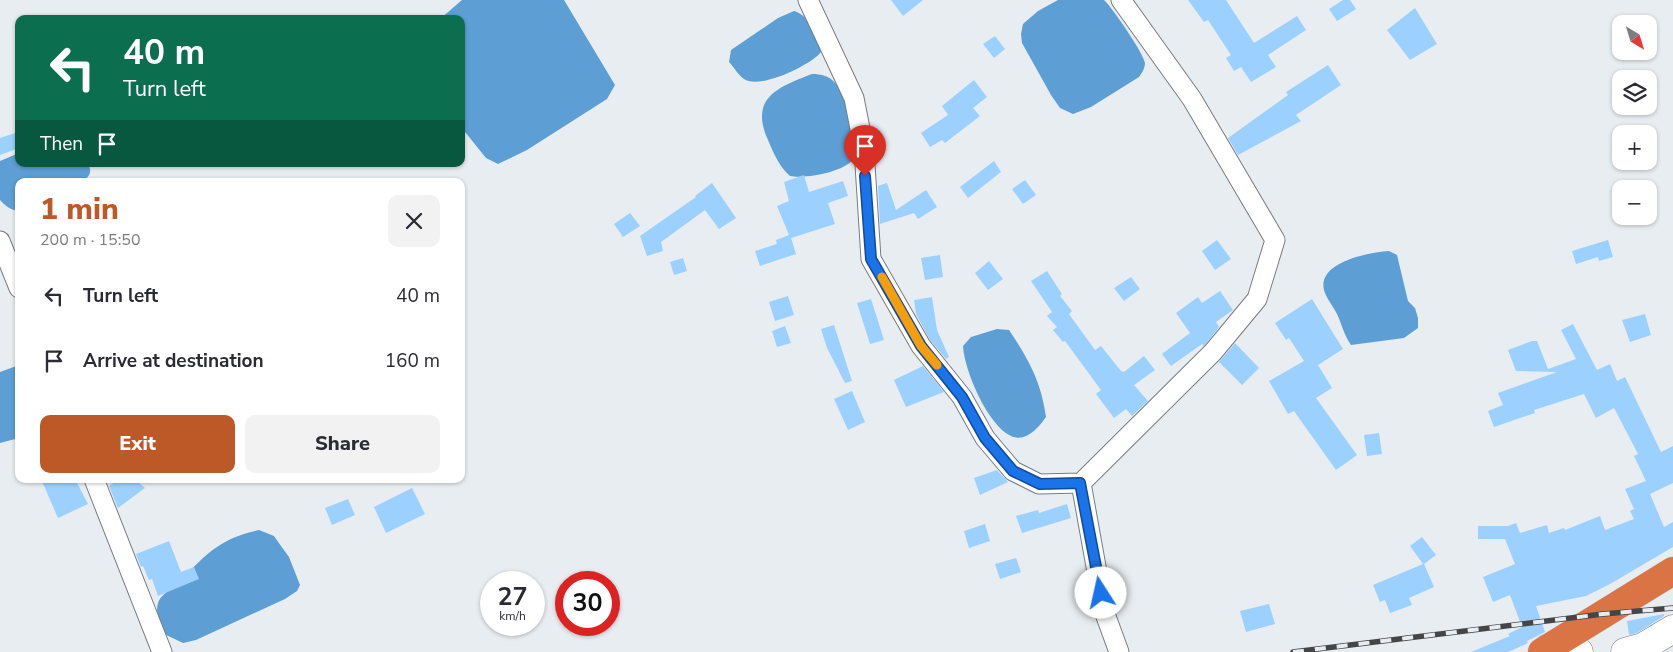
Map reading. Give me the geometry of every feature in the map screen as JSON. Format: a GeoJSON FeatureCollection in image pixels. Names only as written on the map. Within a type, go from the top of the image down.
{"type":"FeatureCollection","features":[{"type":"Feature","properties":{"kind":"highway"},"geometry":{"type":"LineString","coordinates":[[1545,650],[1673,571]]}},
{"type":"Feature","properties":{"kind":"street"},"geometry":{"type":"LineString","coordinates":[[808,0],[854,98],[864,149],[871,259],[921,346],[962,397],[985,438],[1013,471],[1040,484],[1080,483],[1213,352],[1256,299],[1276,240],[1192,98],[1122,0]]}},
{"type":"Feature","properties":{"kind":"street"},"geometry":{"type":"LineString","coordinates":[[0,241],[15,278]]}},
{"type":"Feature","properties":{"kind":"street"},"geometry":{"type":"LineString","coordinates":[[96,483],[162,652]]}},
{"type":"Feature","properties":{"kind":"street"},"geometry":{"type":"LineString","coordinates":[[1080,483],[1104,611],[1119,652]]}},
{"type":"Feature","properties":{"kind":"street"},"geometry":{"type":"LineString","coordinates":[[1625,652],[1643,648],[1673,629]]}},
{"type":"Feature","properties":{"kind":"street"},"geometry":{"type":"LineString","coordinates":[[1545,650],[1579,652]]}},
{"type":"Feature","properties":{"kind":"water"},"geometry":{"type":"Polygon","coordinates":[[[462,0],[564,0],[615,85],[607,99],[527,150],[498,164],[486,158],[465,132],[465,15],[445,15],[462,0]]]}},
{"type":"Feature","properties":{"kind":"water"},"geometry":{"type":"Polygon","coordinates":[[[1058,0],[1104,0],[1127,31],[1145,63],[1139,77],[1091,107],[1073,114],[1060,108],[1022,43],[1023,24],[1038,11],[1058,0]]]}},
{"type":"Feature","properties":{"kind":"water"},"geometry":{"type":"Polygon","coordinates":[[[794,11],[805,17],[813,27],[821,52],[807,63],[773,79],[751,82],[744,79],[729,62],[731,50],[778,18],[794,11]]]}},
{"type":"Feature","properties":{"kind":"water"},"geometry":{"type":"Polygon","coordinates":[[[812,74],[828,77],[836,84],[847,108],[857,139],[857,154],[853,160],[837,170],[816,175],[790,176],[772,150],[763,126],[762,114],[770,96],[788,84],[812,74]]]}},
{"type":"Feature","properties":{"kind":"water"},"geometry":{"type":"Polygon","coordinates":[[[15,155],[15,167],[89,167],[90,172],[87,178],[15,178],[15,210],[13,210],[0,200],[0,161],[15,155]]]}},
{"type":"Feature","properties":{"kind":"water"},"geometry":{"type":"Polygon","coordinates":[[[1389,251],[1397,255],[1408,301],[1415,308],[1418,318],[1418,328],[1404,338],[1351,345],[1325,293],[1324,280],[1329,272],[1347,260],[1358,256],[1389,251]]]}},
{"type":"Feature","properties":{"kind":"water"},"geometry":{"type":"Polygon","coordinates":[[[997,329],[1009,330],[1028,361],[1041,392],[1046,417],[1027,436],[1017,438],[1011,436],[994,421],[979,396],[964,356],[963,346],[971,337],[997,329]]]}},
{"type":"Feature","properties":{"kind":"water"},"geometry":{"type":"Polygon","coordinates":[[[15,366],[15,439],[0,443],[0,372],[15,366]]]}},
{"type":"Feature","properties":{"kind":"water"},"geometry":{"type":"Polygon","coordinates":[[[259,530],[274,536],[289,557],[300,585],[297,591],[285,599],[196,640],[183,643],[162,633],[157,610],[161,598],[213,550],[232,538],[259,530]]]}},
{"type":"Feature","properties":{"kind":"building"},"geometry":{"type":"Polygon","coordinates":[[[891,0],[923,0],[903,16],[891,0]]]}},
{"type":"Feature","properties":{"kind":"building"},"geometry":{"type":"Polygon","coordinates":[[[1188,0],[1226,0],[1254,43],[1297,16],[1306,30],[1268,55],[1276,67],[1251,82],[1241,67],[1234,71],[1226,58],[1231,55],[1208,20],[1204,22],[1188,0]]]}},
{"type":"Feature","properties":{"kind":"building"},"geometry":{"type":"Polygon","coordinates":[[[1343,0],[1350,0],[1356,9],[1337,21],[1329,9],[1343,0]]]}},
{"type":"Feature","properties":{"kind":"building"},"geometry":{"type":"Polygon","coordinates":[[[1415,8],[1437,44],[1410,60],[1387,30],[1415,8]]]}},
{"type":"Feature","properties":{"kind":"building"},"geometry":{"type":"Polygon","coordinates":[[[995,36],[1005,49],[994,58],[983,44],[995,36]]]}},
{"type":"Feature","properties":{"kind":"building"},"geometry":{"type":"Polygon","coordinates":[[[1328,65],[1341,85],[1296,115],[1301,121],[1238,155],[1228,138],[1288,95],[1286,92],[1328,65]]]}},
{"type":"Feature","properties":{"kind":"building"},"geometry":{"type":"Polygon","coordinates":[[[974,80],[987,97],[973,108],[980,116],[945,143],[942,140],[930,147],[921,133],[948,115],[942,106],[974,80]]]}},
{"type":"Feature","properties":{"kind":"building"},"geometry":{"type":"Polygon","coordinates":[[[15,133],[15,149],[0,155],[0,138],[15,133]]]}},
{"type":"Feature","properties":{"kind":"building"},"geometry":{"type":"Polygon","coordinates":[[[994,161],[1001,172],[968,198],[960,187],[994,161]]]}},
{"type":"Feature","properties":{"kind":"building"},"geometry":{"type":"Polygon","coordinates":[[[804,175],[809,192],[843,181],[848,196],[828,203],[835,224],[791,238],[796,254],[760,266],[755,251],[777,244],[776,240],[789,235],[777,206],[789,201],[784,182],[804,175]]]}},
{"type":"Feature","properties":{"kind":"building"},"geometry":{"type":"Polygon","coordinates":[[[1025,180],[1036,195],[1023,204],[1012,189],[1025,180]]]}},
{"type":"Feature","properties":{"kind":"building"},"geometry":{"type":"Polygon","coordinates":[[[712,183],[736,218],[719,229],[705,210],[661,242],[663,251],[647,256],[640,236],[696,197],[712,183]]]}},
{"type":"Feature","properties":{"kind":"building"},"geometry":{"type":"Polygon","coordinates":[[[887,183],[896,210],[926,190],[937,207],[918,219],[914,213],[880,224],[878,186],[887,183]]]}},
{"type":"Feature","properties":{"kind":"building"},"geometry":{"type":"Polygon","coordinates":[[[630,213],[640,226],[623,237],[614,224],[630,213]]]}},
{"type":"Feature","properties":{"kind":"building"},"geometry":{"type":"Polygon","coordinates":[[[1217,240],[1231,259],[1215,270],[1202,251],[1217,240]]]}},
{"type":"Feature","properties":{"kind":"building"},"geometry":{"type":"Polygon","coordinates":[[[1608,240],[1613,257],[1599,261],[1598,257],[1576,264],[1572,251],[1608,240]]]}},
{"type":"Feature","properties":{"kind":"building"},"geometry":{"type":"Polygon","coordinates":[[[940,255],[943,277],[925,280],[921,258],[940,255]]]}},
{"type":"Feature","properties":{"kind":"building"},"geometry":{"type":"Polygon","coordinates":[[[683,258],[687,271],[674,275],[670,262],[683,258]]]}},
{"type":"Feature","properties":{"kind":"building"},"geometry":{"type":"Polygon","coordinates":[[[989,261],[1003,279],[988,290],[975,273],[989,261]]]}},
{"type":"Feature","properties":{"kind":"building"},"geometry":{"type":"Polygon","coordinates":[[[1047,271],[1062,294],[1060,296],[1072,311],[1069,314],[1095,350],[1101,346],[1121,371],[1124,372],[1144,356],[1155,370],[1134,385],[1148,401],[1132,416],[1126,409],[1114,418],[1096,394],[1101,390],[1065,341],[1063,342],[1053,330],[1057,327],[1047,316],[1052,312],[1031,281],[1047,271]]]}},
{"type":"Feature","properties":{"kind":"building"},"geometry":{"type":"Polygon","coordinates":[[[1131,277],[1140,289],[1124,301],[1114,288],[1131,277]]]}},
{"type":"Feature","properties":{"kind":"building"},"geometry":{"type":"Polygon","coordinates":[[[1220,291],[1233,310],[1216,322],[1219,327],[1204,346],[1202,344],[1171,366],[1162,354],[1190,333],[1176,313],[1198,297],[1202,303],[1220,291]]]}},
{"type":"Feature","properties":{"kind":"building"},"geometry":{"type":"Polygon","coordinates":[[[788,296],[794,315],[775,321],[769,302],[788,296]]]}},
{"type":"Feature","properties":{"kind":"building"},"geometry":{"type":"Polygon","coordinates":[[[932,297],[937,330],[949,357],[946,359],[930,340],[916,314],[914,300],[932,297]]]}},
{"type":"Feature","properties":{"kind":"building"},"geometry":{"type":"Polygon","coordinates":[[[871,299],[884,340],[870,344],[857,303],[871,299]]]}},
{"type":"Feature","properties":{"kind":"building"},"geometry":{"type":"Polygon","coordinates":[[[1312,299],[1343,349],[1318,365],[1332,388],[1316,398],[1357,455],[1336,470],[1294,411],[1288,414],[1269,381],[1304,361],[1289,338],[1286,340],[1275,323],[1312,299]]]}},
{"type":"Feature","properties":{"kind":"building"},"geometry":{"type":"Polygon","coordinates":[[[1645,314],[1651,335],[1630,342],[1622,320],[1645,314]]]}},
{"type":"Feature","properties":{"kind":"building"},"geometry":{"type":"Polygon","coordinates":[[[1573,324],[1597,370],[1610,364],[1617,381],[1625,377],[1661,452],[1673,446],[1673,483],[1650,494],[1664,527],[1673,522],[1673,547],[1586,596],[1536,606],[1545,632],[1527,641],[1528,643],[1508,652],[1471,652],[1510,636],[1508,634],[1522,627],[1510,595],[1493,602],[1483,577],[1515,564],[1505,539],[1478,539],[1478,526],[1508,526],[1516,523],[1520,533],[1547,525],[1549,533],[1564,528],[1565,530],[1600,516],[1605,530],[1634,519],[1630,511],[1634,509],[1625,489],[1646,481],[1634,456],[1638,454],[1614,408],[1596,418],[1584,394],[1534,410],[1535,413],[1494,427],[1488,411],[1503,405],[1498,393],[1557,372],[1516,371],[1508,350],[1537,341],[1548,369],[1576,359],[1561,330],[1573,324]]]}},
{"type":"Feature","properties":{"kind":"building"},"geometry":{"type":"Polygon","coordinates":[[[834,325],[852,381],[845,383],[827,348],[821,329],[834,325]]]}},
{"type":"Feature","properties":{"kind":"building"},"geometry":{"type":"Polygon","coordinates":[[[785,326],[791,343],[777,347],[772,331],[785,326]]]}},
{"type":"Feature","properties":{"kind":"building"},"geometry":{"type":"Polygon","coordinates":[[[1235,343],[1259,368],[1242,385],[1219,362],[1235,343]]]}},
{"type":"Feature","properties":{"kind":"building"},"geometry":{"type":"Polygon","coordinates":[[[923,366],[944,392],[906,407],[894,380],[923,366]]]}},
{"type":"Feature","properties":{"kind":"building"},"geometry":{"type":"Polygon","coordinates":[[[852,391],[865,422],[848,430],[834,399],[852,391]]]}},
{"type":"Feature","properties":{"kind":"building"},"geometry":{"type":"Polygon","coordinates":[[[1379,433],[1382,454],[1367,456],[1364,435],[1379,433]]]}},
{"type":"Feature","properties":{"kind":"building"},"geometry":{"type":"Polygon","coordinates":[[[997,470],[1008,482],[980,495],[974,478],[997,470]]]}},
{"type":"Feature","properties":{"kind":"building"},"geometry":{"type":"Polygon","coordinates":[[[43,483],[77,483],[88,504],[58,518],[43,483]]]}},
{"type":"Feature","properties":{"kind":"building"},"geometry":{"type":"Polygon","coordinates":[[[113,483],[139,483],[145,488],[118,508],[109,486],[113,483]]]}},
{"type":"Feature","properties":{"kind":"building"},"geometry":{"type":"Polygon","coordinates":[[[412,488],[425,514],[386,533],[374,507],[412,488]]]}},
{"type":"Feature","properties":{"kind":"building"},"geometry":{"type":"Polygon","coordinates":[[[348,499],[355,515],[332,525],[325,508],[348,499]]]}},
{"type":"Feature","properties":{"kind":"building"},"geometry":{"type":"Polygon","coordinates":[[[1067,504],[1071,518],[1022,533],[1016,516],[1038,510],[1039,513],[1067,504]]]}},
{"type":"Feature","properties":{"kind":"building"},"geometry":{"type":"Polygon","coordinates":[[[985,524],[990,541],[969,548],[964,531],[985,524]]]}},
{"type":"Feature","properties":{"kind":"building"},"geometry":{"type":"Polygon","coordinates":[[[1422,537],[1436,555],[1424,564],[1434,587],[1409,598],[1412,605],[1390,613],[1385,600],[1380,602],[1373,585],[1423,564],[1410,546],[1422,537]]]}},
{"type":"Feature","properties":{"kind":"building"},"geometry":{"type":"Polygon","coordinates":[[[169,541],[181,572],[194,567],[199,579],[158,596],[152,579],[149,580],[136,554],[169,541]]]}},
{"type":"Feature","properties":{"kind":"building"},"geometry":{"type":"Polygon","coordinates":[[[1016,558],[1021,572],[1000,579],[995,564],[1016,558]]]}},
{"type":"Feature","properties":{"kind":"building"},"geometry":{"type":"Polygon","coordinates":[[[1269,604],[1275,624],[1246,632],[1240,611],[1269,604]]]}},
{"type":"Feature","properties":{"kind":"building"},"geometry":{"type":"Polygon","coordinates":[[[1664,614],[1664,616],[1637,633],[1629,635],[1627,621],[1664,614]]]}},
{"type":"Feature","properties":{"kind":"railway"},"geometry":{"type":"LineString","coordinates":[[1293,652],[1603,614],[1673,608]]}},
{"type":"Feature","properties":{"kind":"slow traffic"},"geometry":{"type":"LineString","coordinates":[[882,277],[921,346],[937,365]]}},
{"type":"Feature","properties":{"kind":"route"},"geometry":{"type":"LineString","coordinates":[[865,176],[871,259],[921,346],[962,397],[985,438],[1013,471],[1040,484],[1080,483],[1101,593]]}}]}
